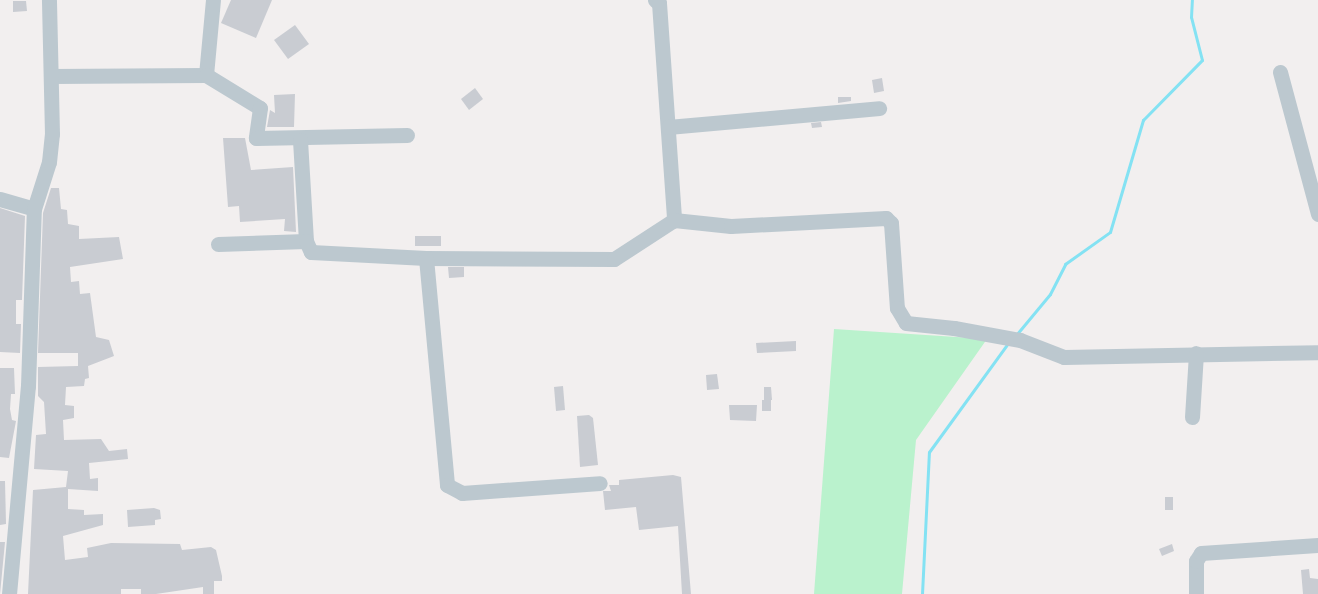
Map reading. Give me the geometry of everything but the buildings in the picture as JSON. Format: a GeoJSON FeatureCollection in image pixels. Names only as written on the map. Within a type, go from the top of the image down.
{"type":"FeatureCollection","features":[{"type":"Feature","properties":{"kind":"street"},"geometry":{"type":"LineString","coordinates":[[9,594],[28,386],[34,209],[49,162],[51,76],[49,0]]}},
{"type":"Feature","properties":{"kind":"street"},"geometry":{"type":"LineString","coordinates":[[206,76],[213,0]]}},
{"type":"Feature","properties":{"kind":"street"},"geometry":{"type":"LineString","coordinates":[[655,0],[659,3],[674,220]]}},
{"type":"Feature","properties":{"kind":"street"},"geometry":{"type":"LineString","coordinates":[[1280,72],[1318,214]]}},
{"type":"Feature","properties":{"kind":"street"},"geometry":{"type":"LineString","coordinates":[[51,76],[206,76],[260,108],[256,138],[300,140],[407,135]]}},
{"type":"Feature","properties":{"kind":"street"},"geometry":{"type":"LineString","coordinates":[[668,127],[879,108]]}},
{"type":"Feature","properties":{"kind":"street"},"geometry":{"type":"LineString","coordinates":[[300,140],[306,241],[311,252],[426,258],[614,259],[674,220],[731,226],[886,218],[891,223],[897,308],[906,324],[1020,340],[1064,357],[1196,353],[1318,352]]}},
{"type":"Feature","properties":{"kind":"street"},"geometry":{"type":"LineString","coordinates":[[0,199],[34,209]]}},
{"type":"Feature","properties":{"kind":"street"},"geometry":{"type":"LineString","coordinates":[[218,244],[306,241]]}},
{"type":"Feature","properties":{"kind":"street"},"geometry":{"type":"LineString","coordinates":[[426,258],[446,486],[462,493],[600,483]]}},
{"type":"Feature","properties":{"kind":"street"},"geometry":{"type":"LineString","coordinates":[[1192,417],[1196,353]]}},
{"type":"Feature","properties":{"kind":"street"},"geometry":{"type":"LineString","coordinates":[[1196,594],[1196,561],[1201,553],[1318,545]]}},
{"type":"Feature","properties":{"kind":"green space"},"geometry":{"type":"Polygon","coordinates":[[[834,329],[987,339],[916,440],[902,594],[814,594],[834,329]]]}},
{"type":"Feature","properties":{"kind":"waterway"},"geometry":{"type":"LineString","coordinates":[[1016,335],[1050,294],[1065,264],[1110,232],[1143,120],[1202,60],[1191,17],[1192,0]]}},
{"type":"Feature","properties":{"kind":"waterway"},"geometry":{"type":"LineString","coordinates":[[922,594],[929,452],[1009,342]]}}]}
